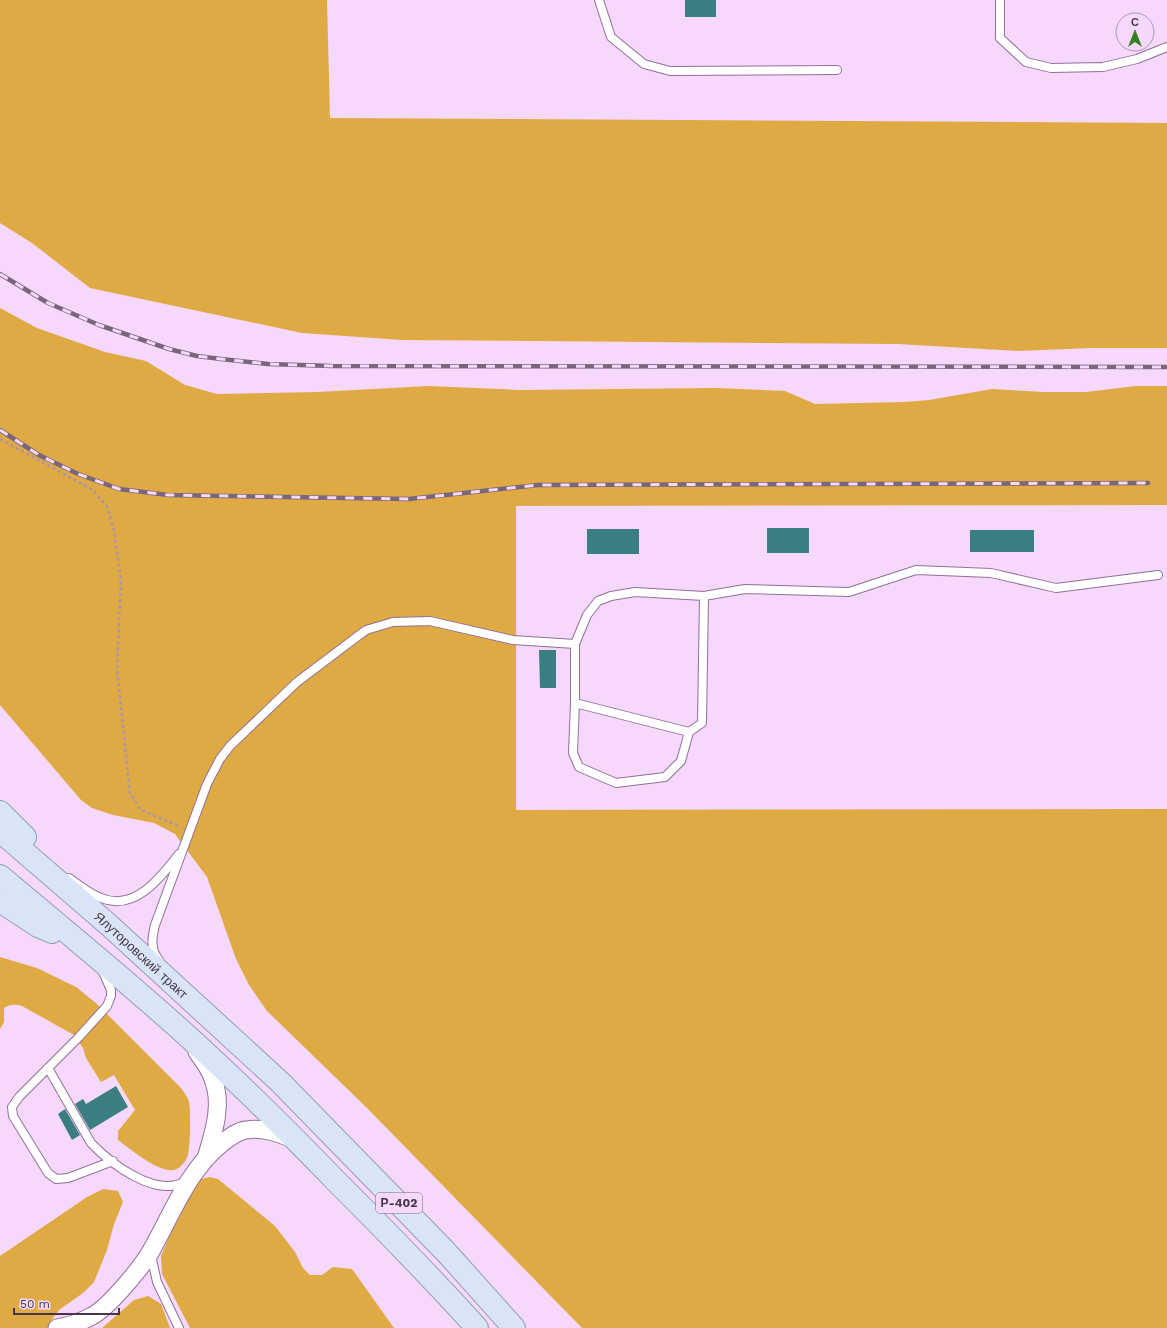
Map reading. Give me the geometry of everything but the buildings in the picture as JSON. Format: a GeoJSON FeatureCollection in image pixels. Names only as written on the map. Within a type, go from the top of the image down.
{"type":"FeatureCollection","features":[{"type":"Feature","properties":{"kind":"main road"},"geometry":{"type":"LineString","coordinates":[[0,812],[110,926]]}},
{"type":"Feature","properties":{"kind":"main road"},"geometry":{"type":"LineString","coordinates":[[0,830],[55,868]]}},
{"type":"Feature","properties":{"kind":"main road","name":"Ялуторовский тракт"},"geometry":{"type":"LineString","coordinates":[[0,830],[110,926],[280,1082]]}},
{"type":"Feature","properties":{"kind":"main road"},"geometry":{"type":"LineString","coordinates":[[0,876],[187,1036]]}},
{"type":"Feature","properties":{"kind":"main road"},"geometry":{"type":"LineString","coordinates":[[0,901],[38,926],[91,953]]}},
{"type":"Feature","properties":{"kind":"main road","name":"Р-402"},"geometry":{"type":"LineString","coordinates":[[187,1036],[297,1141],[424,1271],[477,1328]]}},
{"type":"Feature","properties":{"kind":"main road","name":"Р-402"},"geometry":{"type":"LineString","coordinates":[[280,1082],[446,1252],[514,1328]]}},
{"type":"Feature","properties":{"kind":"street"},"geometry":{"type":"LineString","coordinates":[[187,1036],[213,1078],[217,1092],[218,1102],[215,1128],[207,1155]]}},
{"type":"Feature","properties":{"kind":"street"},"geometry":{"type":"LineString","coordinates":[[57,1328],[79,1322],[92,1322],[150,1252],[192,1177],[207,1155],[232,1135],[244,1130],[258,1128],[271,1131],[297,1141]]}},
{"type":"Feature","properties":{"kind":"lane"},"geometry":{"type":"LineString","coordinates":[[599,0],[611,37],[644,64],[657,68],[670,71],[837,70]]}},
{"type":"Feature","properties":{"kind":"lane"},"geometry":{"type":"LineString","coordinates":[[1000,0],[1000,38],[1026,62],[1051,68],[1103,67],[1137,60],[1167,47]]}},
{"type":"Feature","properties":{"kind":"lane"},"geometry":{"type":"LineString","coordinates":[[704,596],[702,723],[689,732],[681,761],[664,777],[616,783],[579,768],[573,753],[575,644],[587,615],[598,601],[611,596],[635,592],[704,596],[745,589],[849,592],[916,570],[991,573],[1056,588],[1158,575]]}},
{"type":"Feature","properties":{"kind":"lane"},"geometry":{"type":"LineString","coordinates":[[280,1082],[231,1027],[160,961],[153,950],[152,938],[155,925],[207,784],[220,759],[230,746],[297,682],[366,630],[393,622],[430,622],[513,640],[575,644]]}},
{"type":"Feature","properties":{"kind":"lane"},"geometry":{"type":"LineString","coordinates":[[575,703],[689,732]]}},
{"type":"Feature","properties":{"kind":"lane"},"geometry":{"type":"LineString","coordinates":[[55,868],[94,895],[102,899],[119,901],[130,899],[140,894],[156,882],[184,848]]}},
{"type":"Feature","properties":{"kind":"lane"},"geometry":{"type":"LineString","coordinates":[[91,953],[110,986],[110,1001],[79,1038],[19,1097],[12,1106],[13,1116],[48,1173],[56,1179],[68,1178],[113,1161]]}},
{"type":"Feature","properties":{"kind":"lane"},"geometry":{"type":"LineString","coordinates":[[48,1068],[91,1143],[100,1153],[136,1177],[152,1183],[168,1186],[181,1184],[192,1177]]}},
{"type":"Feature","properties":{"kind":"lane"},"geometry":{"type":"LineString","coordinates":[[150,1252],[157,1282],[178,1328]]}},
{"type":"Feature","properties":{"kind":"path"},"geometry":{"type":"LineString","coordinates":[[0,438],[92,490],[107,507],[114,530],[121,582],[117,669],[130,793],[141,810],[190,832]]}},
{"type":"Feature","properties":{"kind":"shaded area"},"geometry":{"type":"Polygon","coordinates":[[[0,0],[327,0],[330,118],[1167,123],[1167,348],[1091,348],[1018,351],[898,344],[402,340],[302,333],[90,288],[32,243],[0,223],[0,0]]]}},
{"type":"Feature","properties":{"kind":"shaded area"},"geometry":{"type":"Polygon","coordinates":[[[0,308],[37,328],[105,352],[146,361],[185,385],[217,394],[318,392],[429,386],[519,390],[716,388],[785,391],[815,404],[929,400],[992,389],[1044,392],[1086,392],[1136,386],[1167,386],[1167,505],[516,506],[516,810],[1167,809],[1167,1328],[582,1328],[367,1108],[267,1011],[249,985],[236,959],[207,877],[175,834],[154,823],[113,815],[92,808],[81,800],[0,705],[0,308]]]}},
{"type":"Feature","properties":{"kind":"shaded area"},"geometry":{"type":"Polygon","coordinates":[[[0,957],[37,968],[76,987],[97,1004],[180,1087],[190,1106],[188,1155],[185,1162],[181,1166],[174,1170],[161,1168],[145,1160],[118,1140],[118,1131],[135,1110],[114,1075],[101,1082],[86,1058],[83,1048],[74,1035],[22,1006],[15,1005],[4,1008],[4,1022],[0,1029],[0,957]]]}},
{"type":"Feature","properties":{"kind":"shaded area"},"geometry":{"type":"Polygon","coordinates":[[[210,1177],[218,1179],[275,1226],[295,1252],[303,1268],[310,1275],[322,1275],[333,1267],[352,1269],[394,1328],[190,1328],[162,1274],[161,1256],[190,1191],[201,1179],[210,1177]]]}},
{"type":"Feature","properties":{"kind":"shaded area"},"geometry":{"type":"Polygon","coordinates":[[[103,1189],[118,1191],[123,1202],[114,1224],[107,1250],[94,1282],[83,1293],[59,1310],[48,1325],[48,1328],[0,1328],[0,1256],[87,1197],[103,1189]]]}},
{"type":"Feature","properties":{"kind":"shaded area"},"geometry":{"type":"Polygon","coordinates":[[[148,1296],[161,1304],[170,1328],[102,1328],[134,1300],[148,1296]]]}},
{"type":"Feature","properties":{"kind":"railway"},"geometry":{"type":"LineString","coordinates":[[0,274],[48,303],[99,325],[169,349],[197,356],[268,364],[332,366],[1167,367]]}},
{"type":"Feature","properties":{"kind":"railway"},"geometry":{"type":"LineString","coordinates":[[0,430],[39,455],[78,474],[119,489],[168,495],[409,499],[538,485],[1148,483]]}}]}
